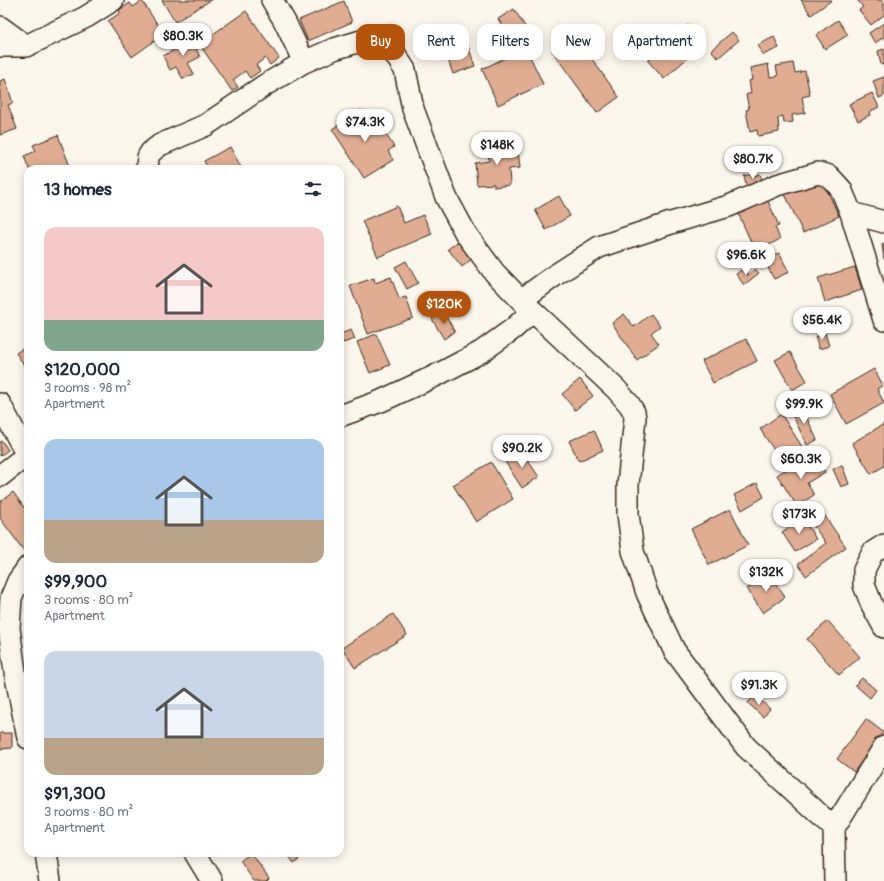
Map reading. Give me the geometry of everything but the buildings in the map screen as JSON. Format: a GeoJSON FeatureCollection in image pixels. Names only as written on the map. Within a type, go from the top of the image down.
{"type":"FeatureCollection","features":[{"type":"Feature","properties":{"kind":"street"},"geometry":{"type":"LineString","coordinates":[[0,46],[26,46],[86,17],[113,0]]}},
{"type":"Feature","properties":{"kind":"street"},"geometry":{"type":"LineString","coordinates":[[272,0],[285,22],[304,62]]}},
{"type":"Feature","properties":{"kind":"street"},"geometry":{"type":"LineString","coordinates":[[0,27],[26,46]]}},
{"type":"Feature","properties":{"kind":"street"},"geometry":{"type":"LineString","coordinates":[[147,165],[148,157],[151,152],[160,145],[206,125],[265,85],[304,62],[334,49],[371,38],[391,48],[405,70],[413,109],[446,197],[466,234],[494,272],[527,306],[616,389],[634,412],[635,418],[628,485],[628,514],[633,551],[647,593],[674,650],[746,747],[834,828]]}},
{"type":"Feature","properties":{"kind":"street"},"geometry":{"type":"LineString","coordinates":[[344,415],[381,402],[481,352],[513,329],[527,306],[557,274],[599,247],[671,223],[729,206],[777,185],[818,173],[829,176],[841,189],[851,213],[884,320]]}},
{"type":"Feature","properties":{"kind":"street"},"geometry":{"type":"LineString","coordinates":[[851,213],[884,222]]}},
{"type":"Feature","properties":{"kind":"street"},"geometry":{"type":"LineString","coordinates":[[0,404],[24,449]]}},
{"type":"Feature","properties":{"kind":"street"},"geometry":{"type":"LineString","coordinates":[[0,476],[24,459]]}},
{"type":"Feature","properties":{"kind":"street"},"geometry":{"type":"LineString","coordinates":[[884,545],[873,552],[864,570],[864,585],[872,605],[884,627]]}},
{"type":"Feature","properties":{"kind":"street"},"geometry":{"type":"LineString","coordinates":[[24,572],[18,581],[11,598],[9,628],[22,677],[24,697]]}},
{"type":"Feature","properties":{"kind":"street"},"geometry":{"type":"LineString","coordinates":[[835,881],[834,828],[884,747]]}},
{"type":"Feature","properties":{"kind":"street"},"geometry":{"type":"LineString","coordinates":[[47,857],[50,881]]}},
{"type":"Feature","properties":{"kind":"street"},"geometry":{"type":"LineString","coordinates":[[197,857],[212,881]]}}]}
